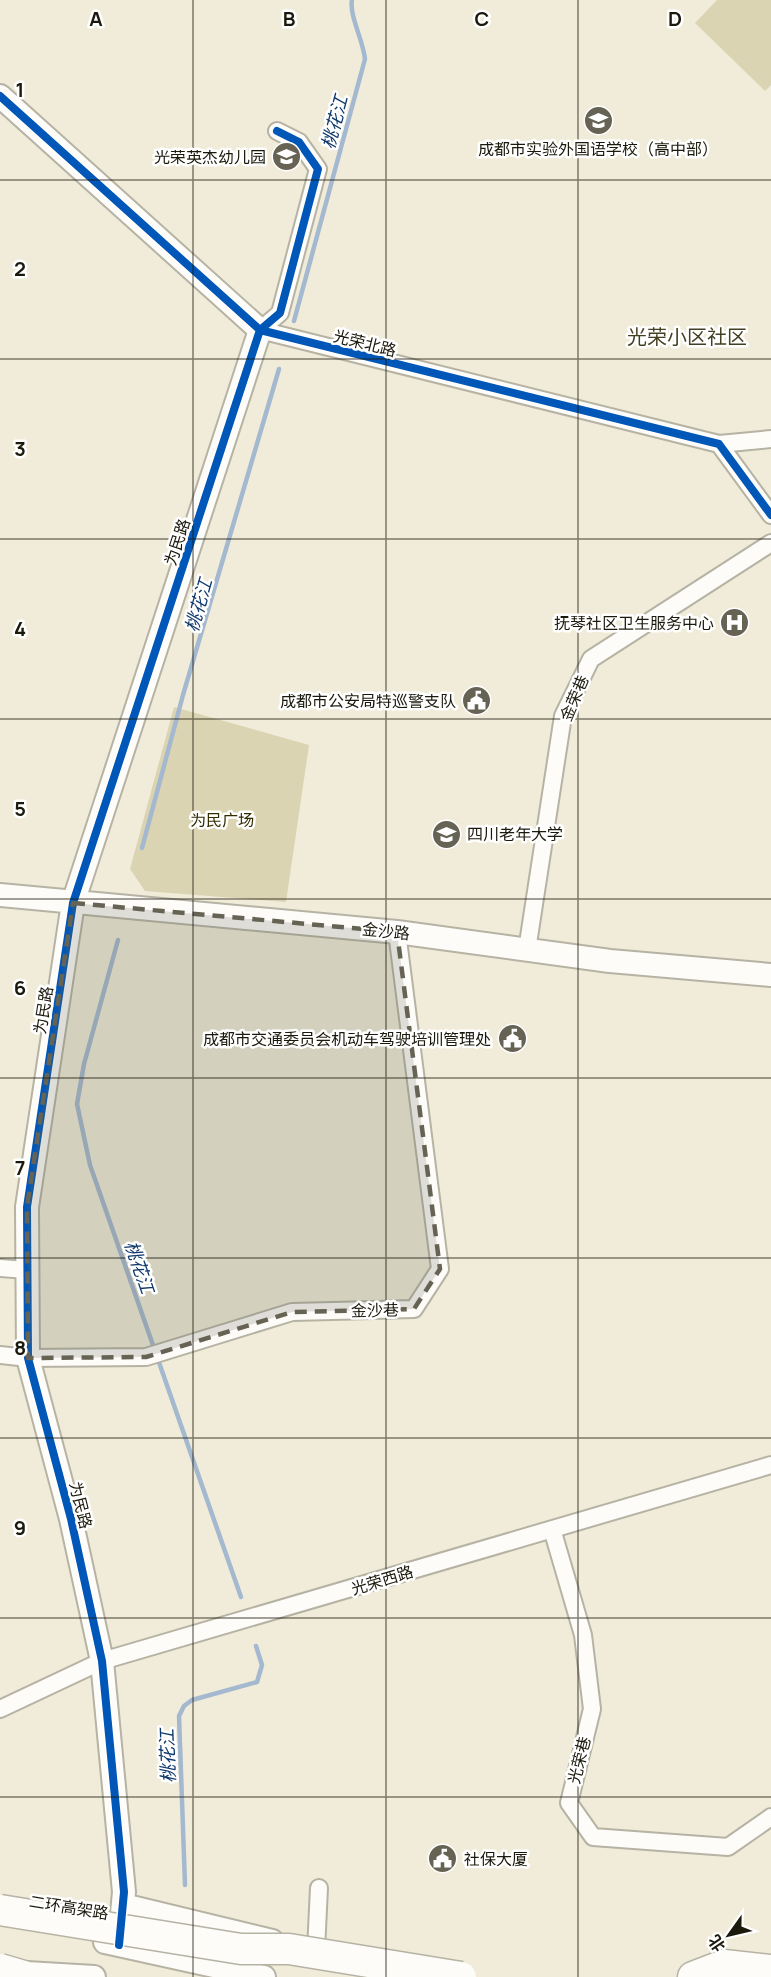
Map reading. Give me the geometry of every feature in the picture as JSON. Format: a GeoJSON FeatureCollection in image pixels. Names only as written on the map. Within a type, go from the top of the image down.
{"type":"FeatureCollection","features":[{"type":"Feature","properties":{"kind":"highway","name":"二环高架路"},"geometry":{"type":"LineString","coordinates":[[0,1910],[241,1949],[373,1977]]}},
{"type":"Feature","properties":{"kind":"highway"},"geometry":{"type":"LineString","coordinates":[[241,1949],[288,1949],[461,1977]]}},
{"type":"Feature","properties":{"kind":"highway"},"geometry":{"type":"LineString","coordinates":[[693,1977],[724,1965],[771,1972]]}},
{"type":"Feature","properties":{"kind":"highway"},"geometry":{"type":"LineString","coordinates":[[0,1970],[27,1977]]}},
{"type":"Feature","properties":{"kind":"highway"},"geometry":{"type":"LineString","coordinates":[[759,1977],[771,1972]]}},
{"type":"Feature","properties":{"kind":"highway"},"geometry":{"type":"LineString","coordinates":[[712,1977],[722,1974],[750,1977]]}},
{"type":"Feature","properties":{"kind":"street","name":"光荣北路"},"geometry":{"type":"LineString","coordinates":[[0,96],[260,330],[719,444],[771,439]]}},
{"type":"Feature","properties":{"kind":"street","name":"为民路"},"geometry":{"type":"LineString","coordinates":[[119,1945],[124,1892],[102,1660],[71,1519],[28,1358],[27,1207],[73,903],[260,330],[280,313],[318,169],[299,142],[277,131]]}},
{"type":"Feature","properties":{"kind":"street"},"geometry":{"type":"LineString","coordinates":[[719,444],[771,515]]}},
{"type":"Feature","properties":{"kind":"street","name":"金荣巷"},"geometry":{"type":"LineString","coordinates":[[527,950],[563,716],[591,659],[771,543]]}},
{"type":"Feature","properties":{"kind":"street","name":"金沙路"},"geometry":{"type":"LineString","coordinates":[[0,895],[397,932],[610,961],[771,975]]}},
{"type":"Feature","properties":{"kind":"street","name":"金沙巷"},"geometry":{"type":"LineString","coordinates":[[0,1355],[28,1358],[146,1357],[292,1312],[414,1309],[440,1269],[397,932]]}},
{"type":"Feature","properties":{"kind":"street"},"geometry":{"type":"LineString","coordinates":[[0,1268],[27,1270]]}},
{"type":"Feature","properties":{"kind":"street","name":"光荣西路"},"geometry":{"type":"LineString","coordinates":[[0,1709],[102,1660],[319,1599],[771,1465]]}},
{"type":"Feature","properties":{"kind":"street","name":"光荣巷"},"geometry":{"type":"LineString","coordinates":[[552,1529],[583,1635],[592,1709],[569,1803],[593,1837],[728,1847],[771,1817]]}},
{"type":"Feature","properties":{"kind":"street"},"geometry":{"type":"LineString","coordinates":[[316,1950],[319,1888]]}},
{"type":"Feature","properties":{"kind":"street"},"geometry":{"type":"LineString","coordinates":[[0,1899],[93,1940],[264,1977]]}},
{"type":"Feature","properties":{"kind":"street"},"geometry":{"type":"LineString","coordinates":[[123,1905],[435,1977]]}},
{"type":"Feature","properties":{"kind":"street"},"geometry":{"type":"LineString","coordinates":[[0,1970],[94,1977]]}},
{"type":"Feature","properties":{"kind":"highlighted area"},"geometry":{"type":"Polygon","coordinates":[[[73,903],[397,932],[440,1269],[414,1309],[292,1312],[146,1357],[28,1358],[27,1207],[73,903]]]}},
{"type":"Feature","properties":{"kind":"green space"},"geometry":{"type":"Polygon","coordinates":[[[717,0],[771,0],[771,85],[765,91],[695,23],[717,0]]]}},
{"type":"Feature","properties":{"kind":"green space","name":"为民广场"},"geometry":{"type":"Polygon","coordinates":[[[174,707],[309,745],[286,902],[145,891],[130,869],[174,707]]]}},
{"type":"Feature","properties":{"kind":"waterway","name":"桃花江"},"geometry":{"type":"LineString","coordinates":[[294,321],[365,59],[352,13],[352,0]]}},
{"type":"Feature","properties":{"kind":"waterway","name":"桃花江"},"geometry":{"type":"LineString","coordinates":[[142,848],[183,695],[279,369]]}},
{"type":"Feature","properties":{"kind":"waterway","name":"桃花江"},"geometry":{"type":"LineString","coordinates":[[118,940],[84,1064],[77,1104],[90,1165],[241,1597]]}},
{"type":"Feature","properties":{"kind":"waterway","name":"桃花江"},"geometry":{"type":"LineString","coordinates":[[185,1885],[179,1716],[184,1706],[192,1700],[257,1682],[262,1665],[256,1646]]}},
{"type":"Feature","properties":{"kind":"cycle path"},"geometry":{"type":"LineString","coordinates":[[0,96],[260,330],[719,444],[771,515]]}},
{"type":"Feature","properties":{"kind":"cycle path"},"geometry":{"type":"LineString","coordinates":[[119,1945],[124,1892],[102,1661],[71,1519],[28,1358],[27,1207],[73,903],[260,330],[280,313],[318,169],[299,142],[277,131]]}},
{"type":"Feature","properties":{"kind":"place","name":"成都市实验外国语学校（高中部）"},"geometry":{"type":"Point","coordinates":[598,121]}},
{"type":"Feature","properties":{"kind":"place","name":"光荣英杰幼儿园"},"geometry":{"type":"Point","coordinates":[287,157]}},
{"type":"Feature","properties":{"kind":"place","name":"抚琴社区卫生服务中心"},"geometry":{"type":"Point","coordinates":[735,623]}},
{"type":"Feature","properties":{"kind":"place","name":"成都市公安局特巡警支队"},"geometry":{"type":"Point","coordinates":[477,701]}},
{"type":"Feature","properties":{"kind":"place","name":"四川老年大学"},"geometry":{"type":"Point","coordinates":[446,834]}},
{"type":"Feature","properties":{"kind":"place","name":"成都市交通委员会机动车驾驶培训管理处"},"geometry":{"type":"Point","coordinates":[512,1039]}},
{"type":"Feature","properties":{"kind":"place","name":"社保大厦"},"geometry":{"type":"Point","coordinates":[443,1859]}},
{"type":"Feature","properties":{"kind":"district","name":"光荣小区社区"},"geometry":{"type":"Point","coordinates":[687,336]}}]}
